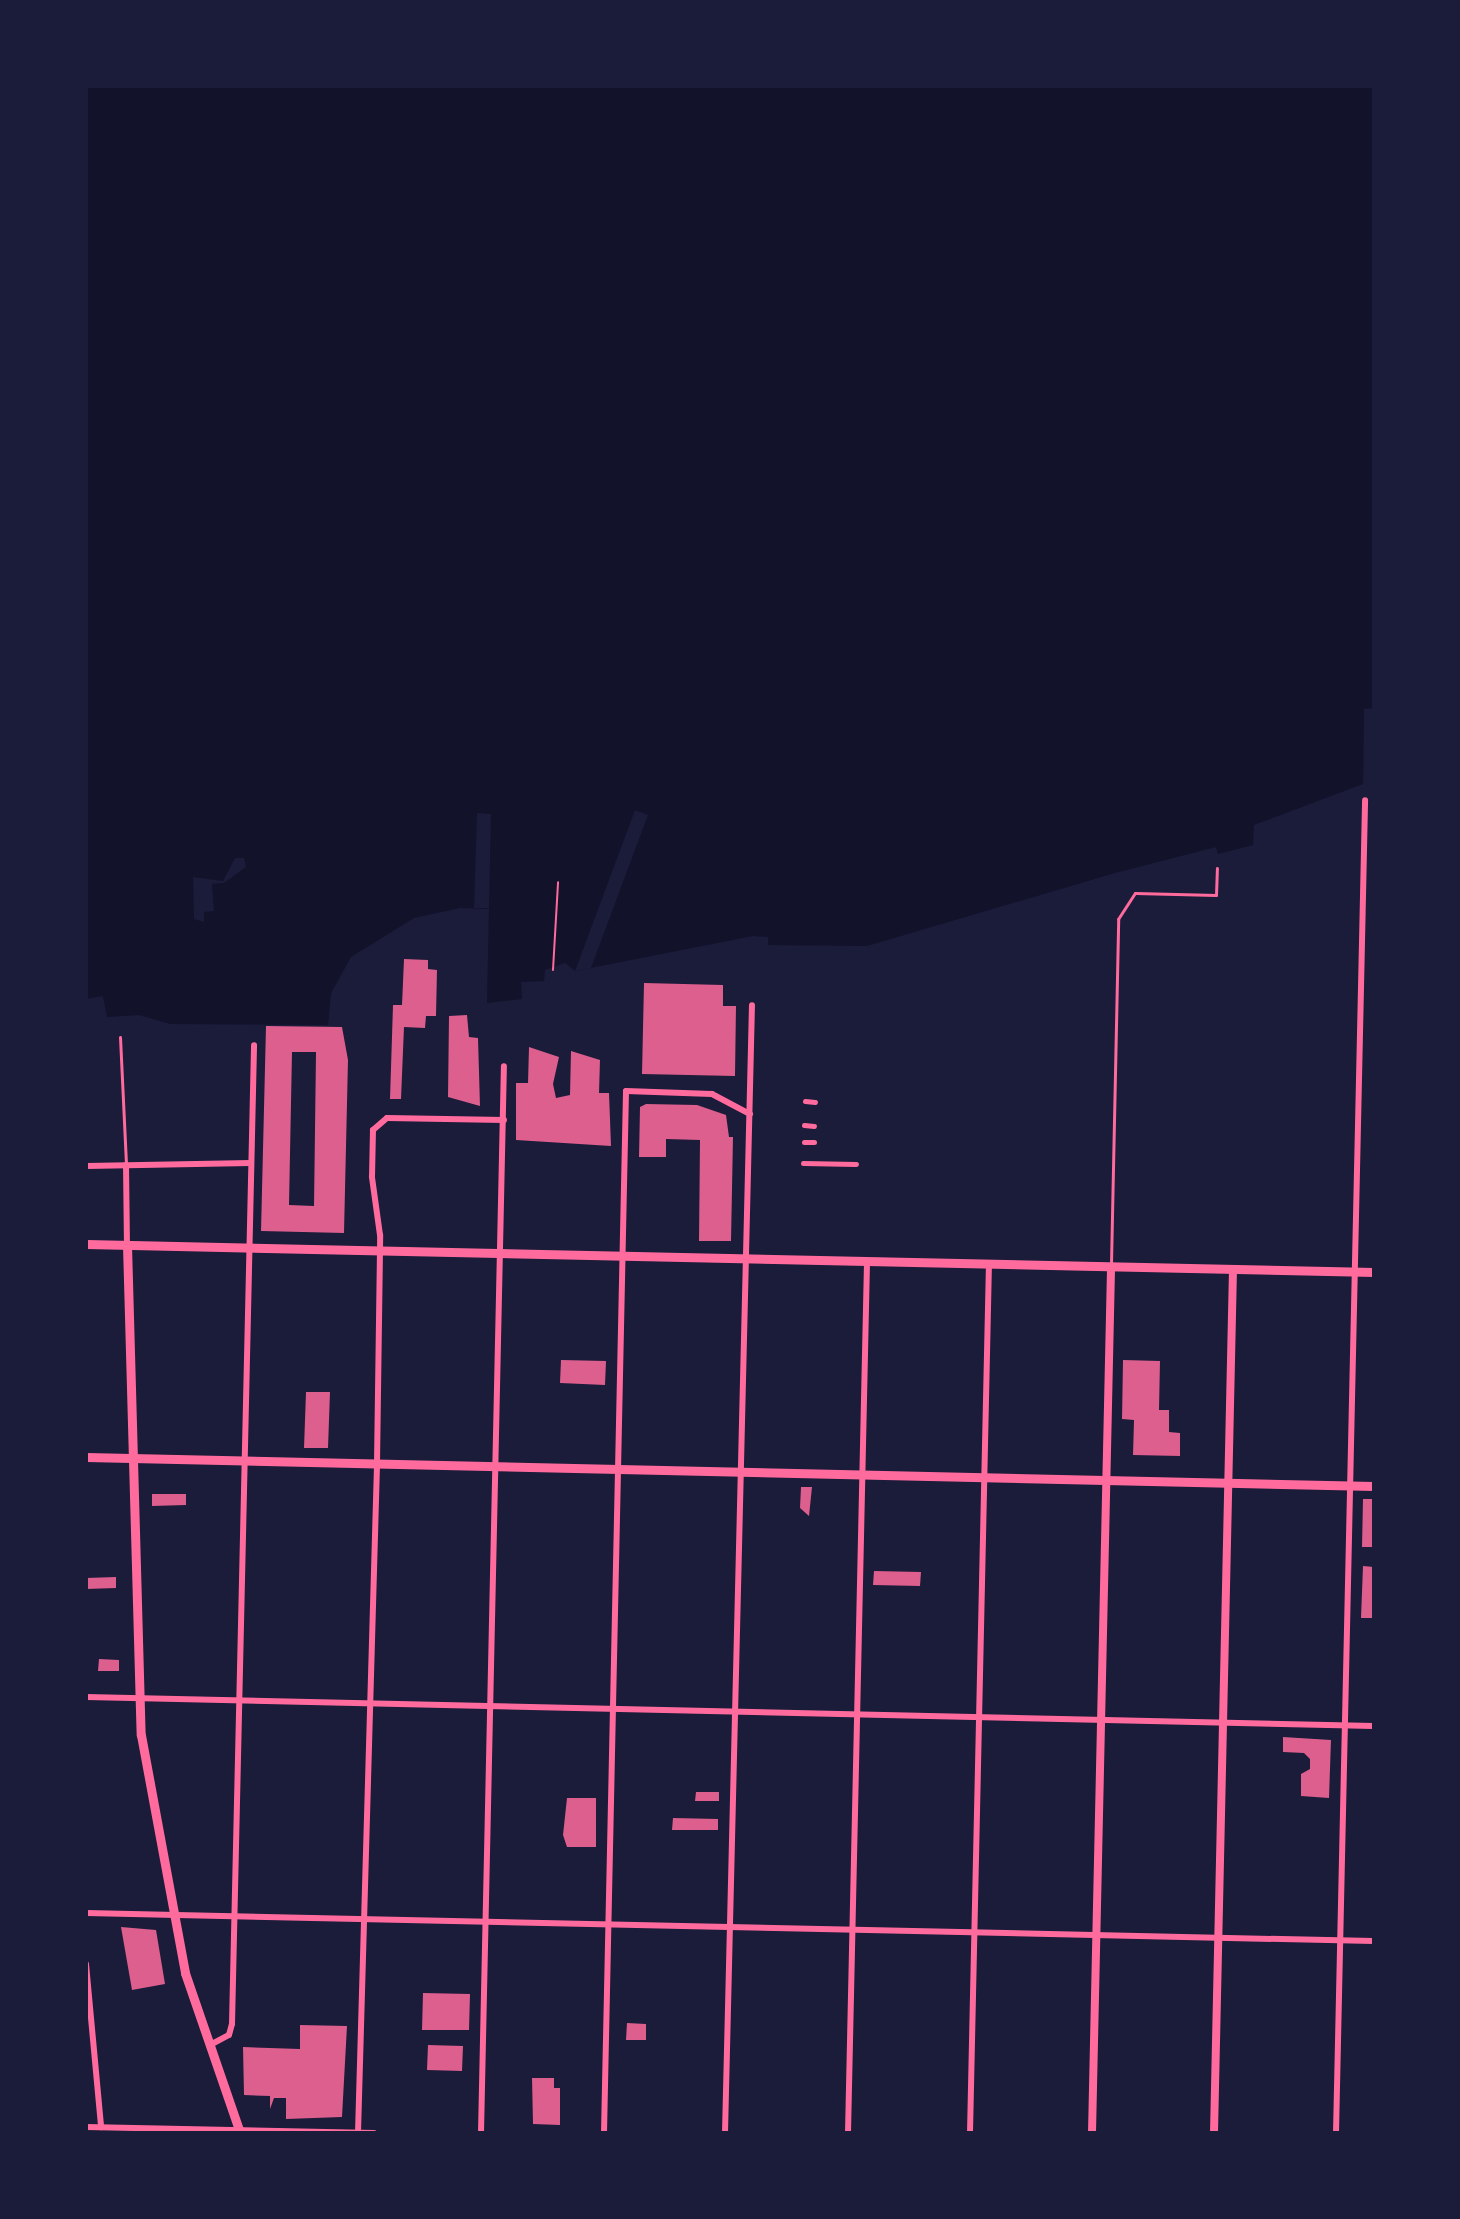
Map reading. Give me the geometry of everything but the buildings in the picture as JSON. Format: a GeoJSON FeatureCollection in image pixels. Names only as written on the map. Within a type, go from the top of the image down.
{"type":"FeatureCollection","features":[{"type":"Feature","properties":{"kind":"main road"},"geometry":{"type":"LineString","coordinates":[[86,1244],[1374,1272]]}},
{"type":"Feature","properties":{"kind":"main road"},"geometry":{"type":"LineString","coordinates":[[127,1245],[139,1698],[185,1973],[240,2132]]}},
{"type":"Feature","properties":{"kind":"main road"},"geometry":{"type":"LineString","coordinates":[[86,1457],[1374,1486]]}},
{"type":"Feature","properties":{"kind":"street"},"geometry":{"type":"LineString","coordinates":[[1336,2133],[1365,800]]}},
{"type":"Feature","properties":{"kind":"street"},"geometry":{"type":"LineString","coordinates":[[725,2133],[752,1005]]}},
{"type":"Feature","properties":{"kind":"street"},"geometry":{"type":"LineString","coordinates":[[210,2045],[229,2035],[232,2024],[254,1045]]}},
{"type":"Feature","properties":{"kind":"street"},"geometry":{"type":"LineString","coordinates":[[481,2133],[504,1066]]}},
{"type":"Feature","properties":{"kind":"street"},"geometry":{"type":"LineString","coordinates":[[604,2133],[626,1091],[712,1094],[750,1114]]}},
{"type":"Feature","properties":{"kind":"street"},"geometry":{"type":"LineString","coordinates":[[805,1101],[815,1102]]}},
{"type":"Feature","properties":{"kind":"street"},"geometry":{"type":"LineString","coordinates":[[358,2133],[377,1464],[380,1251],[372,1177],[376,1123],[395,1118],[504,1120]]}},
{"type":"Feature","properties":{"kind":"street"},"geometry":{"type":"LineString","coordinates":[[804,1125],[814,1126]]}},
{"type":"Feature","properties":{"kind":"street"},"geometry":{"type":"LineString","coordinates":[[804,1142],[814,1142]]}},
{"type":"Feature","properties":{"kind":"street"},"geometry":{"type":"LineString","coordinates":[[86,1166],[251,1163]]}},
{"type":"Feature","properties":{"kind":"street"},"geometry":{"type":"LineString","coordinates":[[803,1163],[856,1164]]}},
{"type":"Feature","properties":{"kind":"street"},"geometry":{"type":"LineString","coordinates":[[126,1165],[127,1245]]}},
{"type":"Feature","properties":{"kind":"street"},"geometry":{"type":"LineString","coordinates":[[848,2133],[867,1262]]}},
{"type":"Feature","properties":{"kind":"street"},"geometry":{"type":"LineString","coordinates":[[970,2133],[989,1264]]}},
{"type":"Feature","properties":{"kind":"street"},"geometry":{"type":"LineString","coordinates":[[1092,2133],[1111,1267]]}},
{"type":"Feature","properties":{"kind":"street"},"geometry":{"type":"LineString","coordinates":[[1214,2133],[1233,1270]]}},
{"type":"Feature","properties":{"kind":"street"},"geometry":{"type":"LineString","coordinates":[[86,1697],[1374,1726]]}},
{"type":"Feature","properties":{"kind":"street"},"geometry":{"type":"LineString","coordinates":[[86,1913],[1374,1941]]}},
{"type":"Feature","properties":{"kind":"street"},"geometry":{"type":"LineString","coordinates":[[86,1964],[101,2127]]}},
{"type":"Feature","properties":{"kind":"street"},"geometry":{"type":"LineString","coordinates":[[86,2127],[374,2133]]}},
{"type":"Feature","properties":{"kind":"lane"},"geometry":{"type":"LineString","coordinates":[[1111,1267],[1118,919],[1135,893],[1216,895],[1217,868]]}},
{"type":"Feature","properties":{"kind":"lane"},"geometry":{"type":"LineString","coordinates":[[120,1037],[126,1165]]}},
{"type":"Feature","properties":{"kind":"path"},"geometry":{"type":"LineString","coordinates":[[553,970],[558,882]]}},
{"type":"Feature","properties":{"kind":"shaded area"},"geometry":{"type":"Polygon","coordinates":[[[86,86],[1374,86],[1374,708],[1364,709],[1363,784],[1254,825],[1253,845],[1218,854],[1216,847],[1115,873],[867,946],[768,945],[768,937],[753,936],[575,971],[565,963],[545,970],[544,981],[521,982],[522,999],[487,1003],[489,909],[460,908],[414,918],[351,957],[331,993],[328,1025],[170,1024],[139,1015],[107,1017],[103,996],[86,999],[86,86]]]}},
{"type":"Feature","properties":{"kind":"pier"},"geometry":{"type":"Polygon","coordinates":[[[635,810],[648,815],[591,968],[575,971],[635,810]]]}},
{"type":"Feature","properties":{"kind":"pier"},"geometry":{"type":"Polygon","coordinates":[[[477,813],[491,814],[489,908],[474,908],[477,813]]]}},
{"type":"Feature","properties":{"kind":"pier"},"geometry":{"type":"Polygon","coordinates":[[[235,858],[244,858],[246,867],[224,883],[212,884],[214,911],[204,912],[204,922],[194,919],[193,877],[223,881],[235,858]]]}}]}
